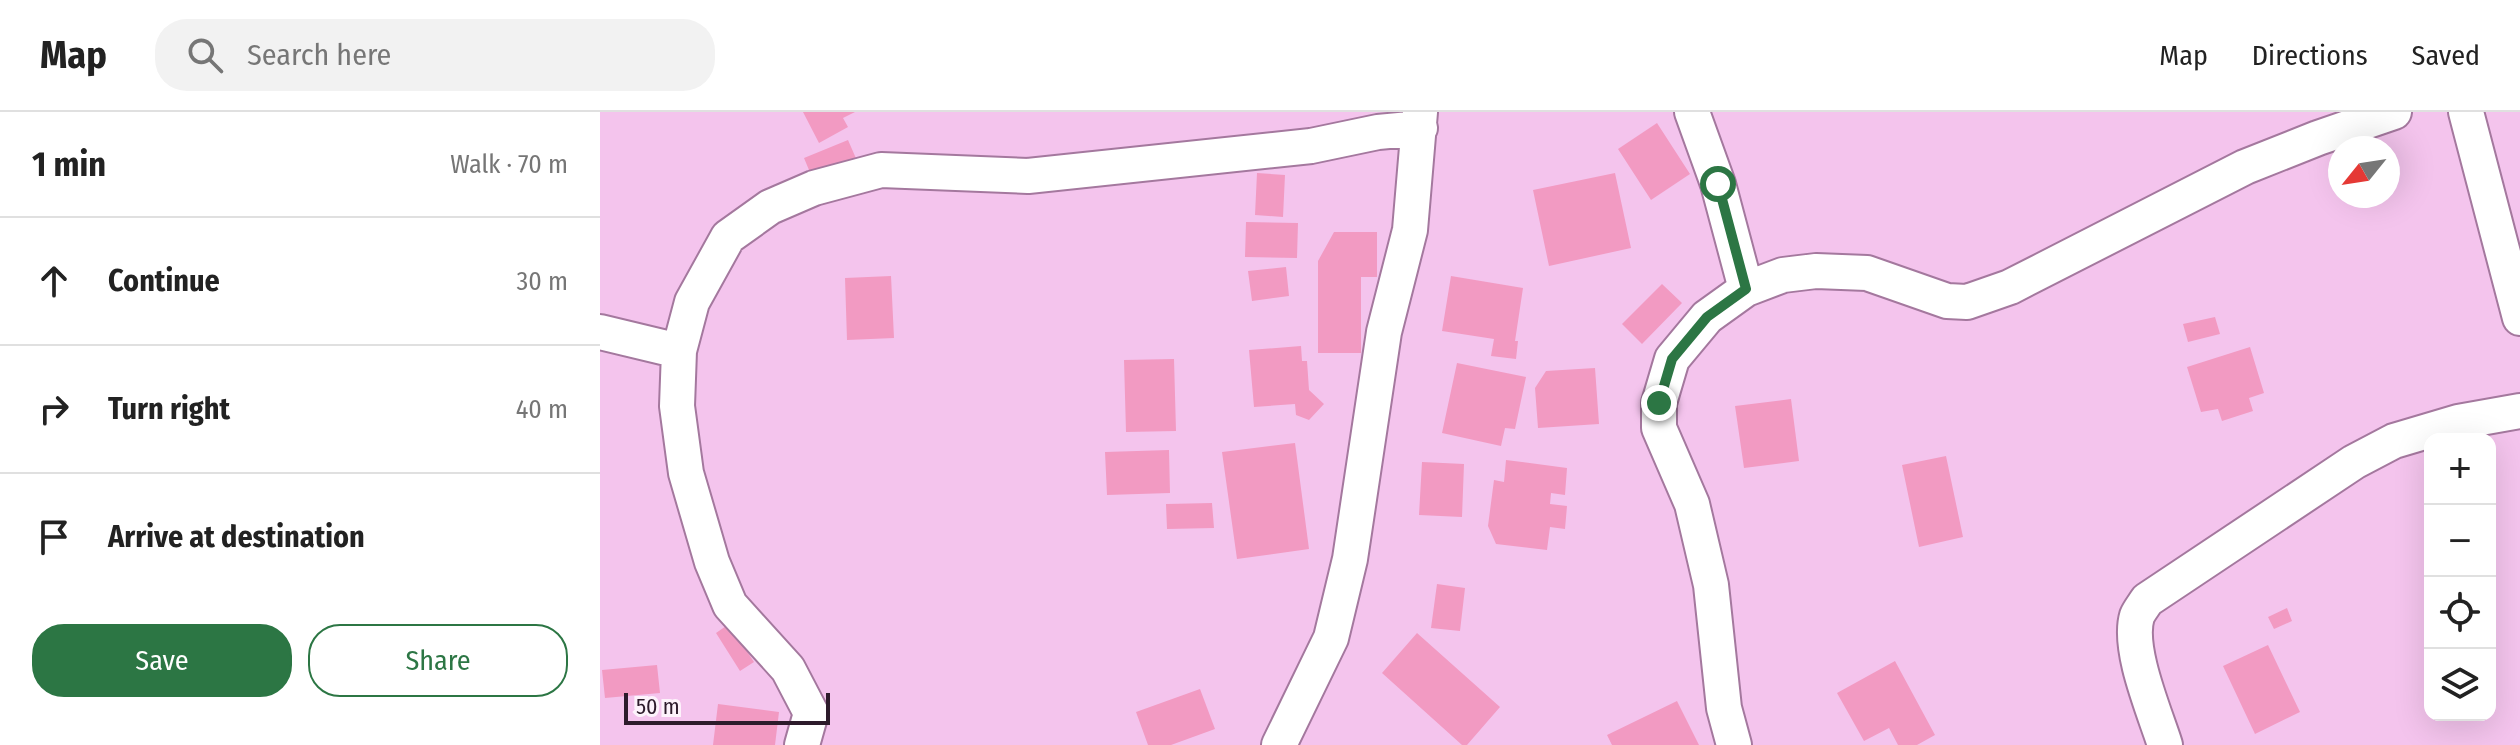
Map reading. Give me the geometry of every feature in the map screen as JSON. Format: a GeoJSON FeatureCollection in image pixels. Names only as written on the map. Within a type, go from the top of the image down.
{"type":"FeatureCollection","features":[{"type":"Feature","properties":{"kind":"street"},"geometry":{"type":"LineString","coordinates":[[1692,112],[1718,184],[1746,289]]}},
{"type":"Feature","properties":{"kind":"street"},"geometry":{"type":"LineString","coordinates":[[1734,745],[1724,708],[1711,585],[1692,504],[1659,428],[1659,403],[1672,359],[1707,317],[1746,289],[1783,275],[1816,271],[1867,273],[1947,301],[1967,302],[2010,287],[2245,167],[2394,112]]}},
{"type":"Feature","properties":{"kind":"street"},"geometry":{"type":"LineString","coordinates":[[2466,112],[2520,318]]}},
{"type":"Feature","properties":{"kind":"street"},"geometry":{"type":"LineString","coordinates":[[802,745],[811,713],[788,669],[730,605],[712,562],[686,473],[677,406],[679,351],[692,302],[728,237],[770,207],[814,188],[881,170],[1028,176],[1311,146],[1420,120],[1410,230],[1384,332],[1347,572],[1331,638],[1279,745]]}},
{"type":"Feature","properties":{"kind":"street"},"geometry":{"type":"LineString","coordinates":[[600,332],[679,351]]}},
{"type":"Feature","properties":{"kind":"street"},"geometry":{"type":"LineString","coordinates":[[2165,745],[2135,635],[2137,616],[2147,600],[2354,462],[2394,441],[2458,422],[2520,411]]}},
{"type":"Feature","properties":{"kind":"building"},"geometry":{"type":"Polygon","coordinates":[[[803,112],[855,112],[843,118],[848,127],[819,143],[803,112]]]}},
{"type":"Feature","properties":{"kind":"building"},"geometry":{"type":"Polygon","coordinates":[[[1657,123],[1690,174],[1651,200],[1618,149],[1657,123]]]}},
{"type":"Feature","properties":{"kind":"building"},"geometry":{"type":"Polygon","coordinates":[[[848,140],[858,163],[814,182],[804,158],[848,140]]]}},
{"type":"Feature","properties":{"kind":"building"},"geometry":{"type":"Polygon","coordinates":[[[1257,173],[1285,175],[1283,217],[1255,215],[1257,173]]]}},
{"type":"Feature","properties":{"kind":"building"},"geometry":{"type":"Polygon","coordinates":[[[1615,173],[1631,248],[1549,266],[1533,190],[1615,173]]]}},
{"type":"Feature","properties":{"kind":"building"},"geometry":{"type":"Polygon","coordinates":[[[1246,222],[1298,223],[1297,258],[1245,257],[1246,222]]]}},
{"type":"Feature","properties":{"kind":"building"},"geometry":{"type":"Polygon","coordinates":[[[1334,232],[1377,232],[1377,277],[1361,277],[1361,353],[1318,353],[1318,261],[1334,232]]]}},
{"type":"Feature","properties":{"kind":"building"},"geometry":{"type":"Polygon","coordinates":[[[1286,267],[1289,296],[1252,301],[1248,271],[1286,267]]]}},
{"type":"Feature","properties":{"kind":"building"},"geometry":{"type":"Polygon","coordinates":[[[891,276],[894,338],[847,340],[845,278],[891,276]]]}},
{"type":"Feature","properties":{"kind":"building"},"geometry":{"type":"Polygon","coordinates":[[[1451,276],[1523,288],[1515,341],[1518,341],[1516,359],[1491,356],[1494,339],[1442,331],[1451,276]]]}},
{"type":"Feature","properties":{"kind":"building"},"geometry":{"type":"Polygon","coordinates":[[[1662,284],[1682,303],[1642,344],[1622,324],[1662,284]]]}},
{"type":"Feature","properties":{"kind":"building"},"geometry":{"type":"Polygon","coordinates":[[[2215,317],[2220,334],[2188,342],[2183,324],[2215,317]]]}},
{"type":"Feature","properties":{"kind":"building"},"geometry":{"type":"Polygon","coordinates":[[[1301,346],[1302,361],[1307,361],[1309,390],[1324,404],[1309,420],[1296,415],[1295,404],[1254,407],[1249,350],[1301,346]]]}},
{"type":"Feature","properties":{"kind":"building"},"geometry":{"type":"Polygon","coordinates":[[[2250,347],[2264,393],[2249,398],[2253,411],[2222,421],[2218,409],[2201,412],[2187,367],[2250,347]]]}},
{"type":"Feature","properties":{"kind":"building"},"geometry":{"type":"Polygon","coordinates":[[[1174,359],[1176,431],[1126,432],[1124,360],[1174,359]]]}},
{"type":"Feature","properties":{"kind":"building"},"geometry":{"type":"Polygon","coordinates":[[[1457,363],[1526,377],[1515,429],[1505,428],[1501,446],[1442,433],[1457,363]]]}},
{"type":"Feature","properties":{"kind":"building"},"geometry":{"type":"Polygon","coordinates":[[[1595,368],[1599,424],[1538,428],[1535,388],[1546,371],[1595,368]]]}},
{"type":"Feature","properties":{"kind":"building"},"geometry":{"type":"Polygon","coordinates":[[[1791,399],[1799,461],[1744,468],[1735,406],[1791,399]]]}},
{"type":"Feature","properties":{"kind":"building"},"geometry":{"type":"Polygon","coordinates":[[[1295,443],[1309,549],[1237,559],[1222,452],[1295,443]]]}},
{"type":"Feature","properties":{"kind":"building"},"geometry":{"type":"Polygon","coordinates":[[[1169,450],[1170,493],[1107,495],[1105,452],[1169,450]]]}},
{"type":"Feature","properties":{"kind":"building"},"geometry":{"type":"Polygon","coordinates":[[[1946,456],[1963,537],[1919,547],[1902,465],[1946,456]]]}},
{"type":"Feature","properties":{"kind":"building"},"geometry":{"type":"Polygon","coordinates":[[[1506,460],[1567,468],[1565,495],[1551,493],[1550,504],[1567,506],[1565,529],[1550,527],[1547,550],[1496,544],[1488,526],[1494,480],[1504,482],[1506,460]]]}},
{"type":"Feature","properties":{"kind":"building"},"geometry":{"type":"Polygon","coordinates":[[[1422,462],[1464,464],[1462,517],[1419,515],[1422,462]]]}},
{"type":"Feature","properties":{"kind":"building"},"geometry":{"type":"Polygon","coordinates":[[[1212,503],[1214,528],[1167,529],[1166,504],[1212,503]]]}},
{"type":"Feature","properties":{"kind":"building"},"geometry":{"type":"Polygon","coordinates":[[[1437,584],[1465,588],[1460,631],[1431,628],[1437,584]]]}},
{"type":"Feature","properties":{"kind":"building"},"geometry":{"type":"Polygon","coordinates":[[[2287,608],[2292,621],[2274,629],[2268,617],[2287,608]]]}},
{"type":"Feature","properties":{"kind":"building"},"geometry":{"type":"Polygon","coordinates":[[[729,624],[754,662],[740,671],[716,633],[729,624]]]}},
{"type":"Feature","properties":{"kind":"building"},"geometry":{"type":"Polygon","coordinates":[[[1417,633],[1500,707],[1467,745],[1462,745],[1382,673],[1417,633]]]}},
{"type":"Feature","properties":{"kind":"building"},"geometry":{"type":"Polygon","coordinates":[[[2268,645],[2300,712],[2255,734],[2223,666],[2268,645]]]}},
{"type":"Feature","properties":{"kind":"building"},"geometry":{"type":"Polygon","coordinates":[[[1895,661],[1935,735],[1917,745],[1898,745],[1889,728],[1864,741],[1837,693],[1895,661]]]}},
{"type":"Feature","properties":{"kind":"building"},"geometry":{"type":"Polygon","coordinates":[[[657,665],[660,693],[605,698],[602,670],[657,665]]]}},
{"type":"Feature","properties":{"kind":"building"},"geometry":{"type":"Polygon","coordinates":[[[1200,689],[1215,729],[1171,745],[1148,745],[1136,712],[1200,689]]]}},
{"type":"Feature","properties":{"kind":"building"},"geometry":{"type":"Polygon","coordinates":[[[1677,701],[1699,745],[1612,745],[1607,735],[1677,701]]]}},
{"type":"Feature","properties":{"kind":"building"},"geometry":{"type":"Polygon","coordinates":[[[718,704],[779,712],[775,745],[713,745],[718,704]]]}},
{"type":"Feature","properties":{"kind":"route"},"geometry":{"type":"LineString","coordinates":[[1659,403],[1672,359],[1707,317],[1746,289],[1718,184]]}}]}
